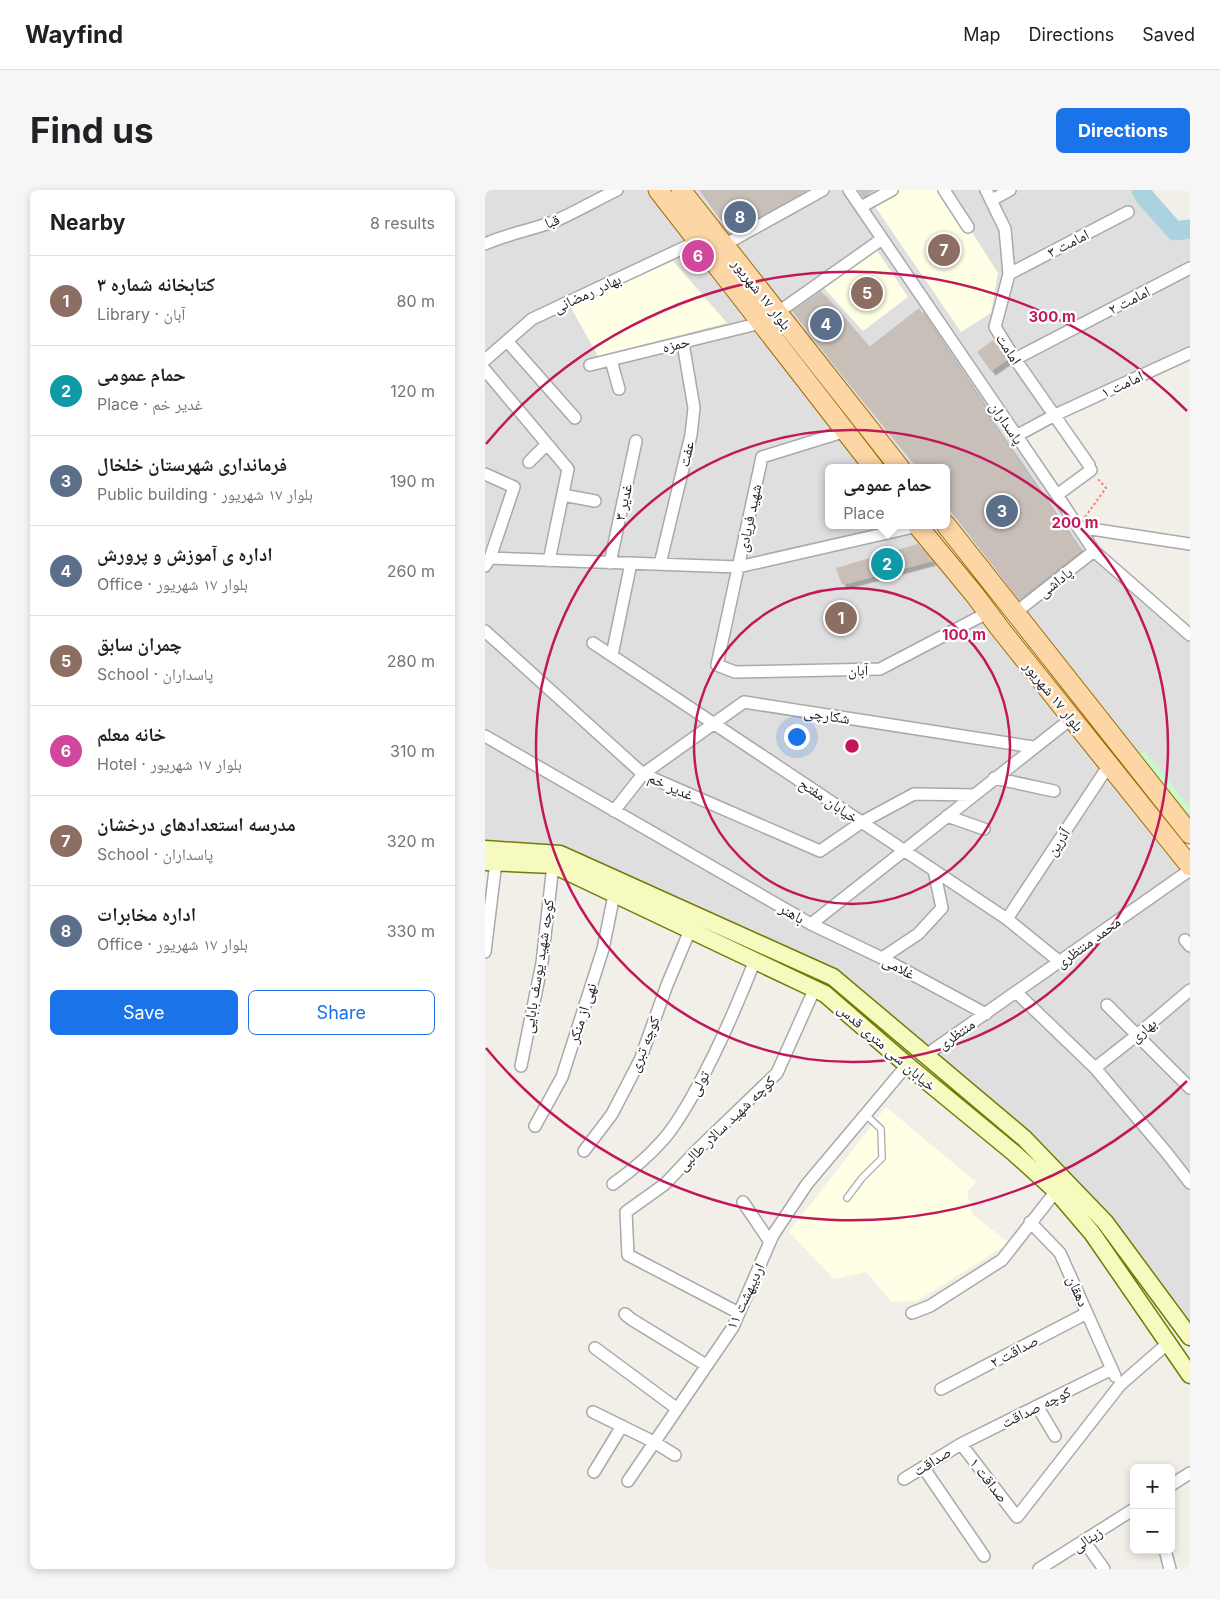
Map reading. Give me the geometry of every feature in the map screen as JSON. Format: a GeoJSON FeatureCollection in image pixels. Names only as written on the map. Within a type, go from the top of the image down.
{"type":"FeatureCollection","features":[{"type":"Feature","properties":{"kind":"main road","name":"بلوار ١٧ شهریور"},"geometry":{"type":"LineString","coordinates":[[658,190],[871,464]]}},
{"type":"Feature","properties":{"kind":"main road","name":"بلوار ١٧ شهریور"},"geometry":{"type":"LineString","coordinates":[[681,190],[897,464]]}},
{"type":"Feature","properties":{"kind":"main road","name":"بلوار ١٧ شهریور"},"geometry":{"type":"LineString","coordinates":[[920,529],[974,594],[987,613],[1190,866]]}},
{"type":"Feature","properties":{"kind":"main road","name":"بلوار ١٧ شهریور"},"geometry":{"type":"LineString","coordinates":[[949,529],[1190,834]]}},
{"type":"Feature","properties":{"kind":"main road"},"geometry":{"type":"LineString","coordinates":[[1001,630],[1011,635],[1017,633],[1020,629],[1017,615]]}},
{"type":"Feature","properties":{"kind":"main road"},"geometry":{"type":"LineString","coordinates":[[1095,747],[1080,721],[1079,715],[1082,712],[1087,712],[1114,738]]}},
{"type":"Feature","properties":{"kind":"main road","name":"خیابان سی متری قدس"},"geometry":{"type":"LineString","coordinates":[[485,849],[560,854],[833,977],[1024,1138],[1105,1222],[1188,1329]]}},
{"type":"Feature","properties":{"kind":"main road","name":"خیابان سی متری قدس"},"geometry":{"type":"LineString","coordinates":[[490,862],[553,865],[820,991],[1014,1153],[1056,1191],[1092,1233],[1190,1376]]}},
{"type":"Feature","properties":{"kind":"main road"},"geometry":{"type":"LineString","coordinates":[[820,991],[833,977]]}},
{"type":"Feature","properties":{"kind":"main road"},"geometry":{"type":"LineString","coordinates":[[1014,1153],[1025,1157],[1028,1151],[1024,1138]]}},
{"type":"Feature","properties":{"kind":"street","name":"قبا"},"geometry":{"type":"LineString","coordinates":[[485,244],[498,238],[554,221],[617,190]]}},
{"type":"Feature","properties":{"kind":"street"},"geometry":{"type":"LineString","coordinates":[[724,245],[823,190]]}},
{"type":"Feature","properties":{"kind":"street","name":"پاسداران"},"geometry":{"type":"LineString","coordinates":[[849,190],[1094,552],[1190,635]]}},
{"type":"Feature","properties":{"kind":"street"},"geometry":{"type":"LineString","coordinates":[[861,207],[892,190]]}},
{"type":"Feature","properties":{"kind":"street"},"geometry":{"type":"LineString","coordinates":[[944,190],[968,227]]}},
{"type":"Feature","properties":{"kind":"street"},"geometry":{"type":"LineString","coordinates":[[989,195],[1010,190]]}},
{"type":"Feature","properties":{"kind":"street","name":"امامت"},"geometry":{"type":"LineString","coordinates":[[989,195],[1005,229],[1009,274],[995,327],[1090,468]]}},
{"type":"Feature","properties":{"kind":"street","name":"امامت ۳"},"geometry":{"type":"LineString","coordinates":[[1009,274],[1128,212]]}},
{"type":"Feature","properties":{"kind":"street"},"geometry":{"type":"LineString","coordinates":[[777,313],[882,239]]}},
{"type":"Feature","properties":{"kind":"street","name":"بهادر رمضانی"},"geometry":{"type":"LineString","coordinates":[[485,360],[531,318],[698,241]]}},
{"type":"Feature","properties":{"kind":"street","name":"امامت ۲"},"geometry":{"type":"LineString","coordinates":[[1015,359],[1190,268]]}},
{"type":"Feature","properties":{"kind":"street","name":"حمزه"},"geometry":{"type":"LineString","coordinates":[[590,365],[761,323]]}},
{"type":"Feature","properties":{"kind":"street"},"geometry":{"type":"LineString","coordinates":[[507,341],[575,418]]}},
{"type":"Feature","properties":{"kind":"street","name":"عفت"},"geometry":{"type":"LineString","coordinates":[[660,564],[691,435],[694,408],[683,342]]}},
{"type":"Feature","properties":{"kind":"street","name":"امامت ۱"},"geometry":{"type":"LineString","coordinates":[[1016,436],[1055,415],[1190,353]]}},
{"type":"Feature","properties":{"kind":"street"},"geometry":{"type":"LineString","coordinates":[[611,360],[619,389]]}},
{"type":"Feature","properties":{"kind":"street"},"geometry":{"type":"LineString","coordinates":[[485,370],[568,469],[549,561]]}},
{"type":"Feature","properties":{"kind":"street","name":"شهید فریادی"},"geometry":{"type":"LineString","coordinates":[[717,665],[762,458],[846,430]]}},
{"type":"Feature","properties":{"kind":"street","name":"غدیر ۳"},"geometry":{"type":"LineString","coordinates":[[610,563],[636,441]]}},
{"type":"Feature","properties":{"kind":"street"},"geometry":{"type":"LineString","coordinates":[[529,462],[547,444]]}},
{"type":"Feature","properties":{"kind":"street"},"geometry":{"type":"LineString","coordinates":[[1057,495],[1090,468]]}},
{"type":"Feature","properties":{"kind":"street"},"geometry":{"type":"LineString","coordinates":[[485,474],[514,488],[488,562],[549,561],[738,567],[904,529]]}},
{"type":"Feature","properties":{"kind":"street"},"geometry":{"type":"LineString","coordinates":[[563,495],[595,501]]}},
{"type":"Feature","properties":{"kind":"street"},"geometry":{"type":"LineString","coordinates":[[1078,527],[1190,544]]}},
{"type":"Feature","properties":{"kind":"street","name":"پاداشی"},"geometry":{"type":"LineString","coordinates":[[1017,615],[1094,552]]}},
{"type":"Feature","properties":{"kind":"street"},"geometry":{"type":"LineString","coordinates":[[612,654],[631,563]]}},
{"type":"Feature","properties":{"kind":"street","name":"آبان"},"geometry":{"type":"LineString","coordinates":[[717,665],[735,672],[880,669],[987,613]]}},
{"type":"Feature","properties":{"kind":"street","name":"غدیر خم"},"geometry":{"type":"LineString","coordinates":[[485,631],[643,774],[820,851],[861,822]]}},
{"type":"Feature","properties":{"kind":"street","name":"خیابان مفتح"},"geometry":{"type":"LineString","coordinates":[[593,643],[1007,919],[1060,962]]}},
{"type":"Feature","properties":{"kind":"street","name":"شکارچی"},"geometry":{"type":"LineString","coordinates":[[614,811],[643,774],[744,702],[1033,747]]}},
{"type":"Feature","properties":{"kind":"street","name":"باهنر"},"geometry":{"type":"LineString","coordinates":[[485,736],[811,924],[1072,718]]}},
{"type":"Feature","properties":{"kind":"street","name":"آذرین"},"geometry":{"type":"LineString","coordinates":[[1007,919],[1109,765]]}},
{"type":"Feature","properties":{"kind":"street"},"geometry":{"type":"LineString","coordinates":[[994,778],[1054,791]]}},
{"type":"Feature","properties":{"kind":"street"},"geometry":{"type":"LineString","coordinates":[[861,822],[914,794],[974,795]]}},
{"type":"Feature","properties":{"kind":"street"},"geometry":{"type":"LineString","coordinates":[[947,816],[984,829]]}},
{"type":"Feature","properties":{"kind":"street"},"geometry":{"type":"LineString","coordinates":[[485,952],[490,862]]}},
{"type":"Feature","properties":{"kind":"street","name":"کوچه شهید یوسف بابایی"},"geometry":{"type":"LineString","coordinates":[[521,1066],[542,963],[553,865]]}},
{"type":"Feature","properties":{"kind":"street"},"geometry":{"type":"LineString","coordinates":[[882,958],[918,934],[942,908],[934,870]]}},
{"type":"Feature","properties":{"kind":"street","name":"محمد منتظری"},"geometry":{"type":"LineString","coordinates":[[985,1014],[1190,870]]}},
{"type":"Feature","properties":{"kind":"street","name":"نهی از منکر"},"geometry":{"type":"LineString","coordinates":[[535,1126],[562,1077],[603,949],[614,895]]}},
{"type":"Feature","properties":{"kind":"street","name":"غلامی"},"geometry":{"type":"LineString","coordinates":[[811,924],[882,958],[985,1014]]}},
{"type":"Feature","properties":{"kind":"street","name":"کوچه تبری"},"geometry":{"type":"LineString","coordinates":[[585,1151],[612,1114],[640,1060],[667,985],[690,930]]}},
{"type":"Feature","properties":{"kind":"street","name":"تولی"},"geometry":{"type":"LineString","coordinates":[[613,1184],[632,1170],[663,1140],[685,1109],[730,1023],[755,960]]}},
{"type":"Feature","properties":{"kind":"street","name":"بهاری"},"geometry":{"type":"LineString","coordinates":[[1095,1068],[1190,990]]}},
{"type":"Feature","properties":{"kind":"street","name":"کوچه شهید سالار طالبی"},"geometry":{"type":"LineString","coordinates":[[739,1313],[628,1255],[626,1212],[665,1184],[696,1151],[777,1074],[820,991]]}},
{"type":"Feature","properties":{"kind":"street"},"geometry":{"type":"LineString","coordinates":[[1017,993],[1095,1068],[1190,1183]]}},
{"type":"Feature","properties":{"kind":"street"},"geometry":{"type":"LineString","coordinates":[[1107,1005],[1190,1088]]}},
{"type":"Feature","properties":{"kind":"street","name":"منتظری"},"geometry":{"type":"LineString","coordinates":[[926,1055],[985,1014]]}},
{"type":"Feature","properties":{"kind":"street","name":"۱۱ اردیبهشت"},"geometry":{"type":"LineString","coordinates":[[628,1481],[733,1327],[773,1235],[807,1184],[867,1115],[907,1065]]}},
{"type":"Feature","properties":{"kind":"street"},"geometry":{"type":"LineString","coordinates":[[912,1313],[930,1306],[1002,1260],[1056,1191]]}},
{"type":"Feature","properties":{"kind":"street"},"geometry":{"type":"LineString","coordinates":[[743,1202],[770,1242]]}},
{"type":"Feature","properties":{"kind":"street","name":"دهقان"},"geometry":{"type":"LineString","coordinates":[[1030,1222],[1061,1253],[1112,1370],[1120,1384]]}},
{"type":"Feature","properties":{"kind":"street","name":"صداقت ۲"},"geometry":{"type":"LineString","coordinates":[[941,1389],[1087,1313]]}},
{"type":"Feature","properties":{"kind":"street"},"geometry":{"type":"LineString","coordinates":[[625,1314],[706,1365]]}},
{"type":"Feature","properties":{"kind":"street"},"geometry":{"type":"LineString","coordinates":[[1120,1384],[1167,1344]]}},
{"type":"Feature","properties":{"kind":"street"},"geometry":{"type":"LineString","coordinates":[[595,1348],[677,1408]]}},
{"type":"Feature","properties":{"kind":"street","name":"کوچه صداقت"},"geometry":{"type":"LineString","coordinates":[[961,1444],[1112,1370]]}},
{"type":"Feature","properties":{"kind":"street","name":"صداقت ۱"},"geometry":{"type":"LineString","coordinates":[[961,1444],[1017,1517],[1120,1384]]}},
{"type":"Feature","properties":{"kind":"street"},"geometry":{"type":"LineString","coordinates":[[1037,1406],[1055,1436]]}},
{"type":"Feature","properties":{"kind":"street"},"geometry":{"type":"LineString","coordinates":[[593,1412],[654,1442],[675,1455]]}},
{"type":"Feature","properties":{"kind":"street"},"geometry":{"type":"LineString","coordinates":[[594,1472],[622,1426]]}},
{"type":"Feature","properties":{"kind":"street","name":"صداقت"},"geometry":{"type":"LineString","coordinates":[[904,1479],[961,1444]]}},
{"type":"Feature","properties":{"kind":"street"},"geometry":{"type":"LineString","coordinates":[[923,1467],[984,1556]]}},
{"type":"Feature","properties":{"kind":"street"},"geometry":{"type":"LineString","coordinates":[[1175,1482],[1190,1473]]}},
{"type":"Feature","properties":{"kind":"street","name":"زینالی"},"geometry":{"type":"LineString","coordinates":[[1040,1569],[1130,1512]]}},
{"type":"Feature","properties":{"kind":"street"},"geometry":{"type":"LineString","coordinates":[[1084,1541],[1104,1569]]}},
{"type":"Feature","properties":{"kind":"street"},"geometry":{"type":"LineString","coordinates":[[1166,1554],[1170,1569]]}},
{"type":"Feature","properties":{"kind":"lane"},"geometry":{"type":"LineString","coordinates":[[847,1198],[862,1178],[882,1158],[881,1129],[867,1115]]}},
{"type":"Feature","properties":{"kind":"path"},"geometry":{"type":"LineString","coordinates":[[1078,527],[1106,488],[1090,468]]}},
{"type":"Feature","properties":{"kind":"shaded area"},"geometry":{"type":"Polygon","coordinates":[[[485,190],[658,190],[874,464],[825,464],[825,529],[925,529],[1190,866],[1190,1336],[926,1055],[780,971],[553,865],[485,861],[485,190]]]}},
{"type":"Feature","properties":{"kind":"shaded area"},"geometry":{"type":"Polygon","coordinates":[[[686,190],[1146,190],[1175,231],[1190,230],[1190,354],[1016,436],[1094,551],[1190,636],[1190,834],[949,529],[950,464],[897,464],[686,190]]]}},
{"type":"Feature","properties":{"kind":"shaded area"},"geometry":{"type":"Polygon","coordinates":[[[899,190],[945,190],[998,273],[991,313],[961,332],[874,205],[899,190]]]}},
{"type":"Feature","properties":{"kind":"shaded area"},"geometry":{"type":"Polygon","coordinates":[[[876,249],[908,297],[863,331],[824,288],[876,249]]]}},
{"type":"Feature","properties":{"kind":"shaded area"},"geometry":{"type":"Polygon","coordinates":[[[673,261],[727,323],[598,356],[570,306],[673,261]]]}},
{"type":"Feature","properties":{"kind":"shaded area"},"geometry":{"type":"Polygon","coordinates":[[[886,1107],[976,1182],[967,1192],[972,1214],[1009,1243],[917,1301],[892,1302],[866,1272],[834,1279],[789,1232],[886,1107]]]}},
{"type":"Feature","properties":{"kind":"green space"},"geometry":{"type":"Polygon","coordinates":[[[1145,751],[1190,808],[1190,811],[1185,815],[1139,755],[1145,751]]]}},
{"type":"Feature","properties":{"kind":"building"},"geometry":{"type":"Polygon","coordinates":[[[699,190],[808,190],[730,233],[699,190]]]}},
{"type":"Feature","properties":{"kind":"building"},"geometry":{"type":"Polygon","coordinates":[[[858,190],[876,190],[863,197],[858,190]]]}},
{"type":"Feature","properties":{"kind":"building"},"geometry":{"type":"Polygon","coordinates":[[[821,291],[869,347],[919,308],[988,411],[986,413],[1081,551],[1019,600],[950,510],[950,464],[914,464],[792,311],[821,291]]]}},
{"type":"Feature","properties":{"kind":"building"},"geometry":{"type":"Polygon","coordinates":[[[993,340],[1007,360],[991,371],[977,352],[993,340]]]}},
{"type":"Feature","properties":{"kind":"building"},"geometry":{"type":"Polygon","coordinates":[[[918,544],[932,561],[842,585],[836,568],[918,544]]]}},
{"type":"Feature","properties":{"kind":"waterway"},"geometry":{"type":"LineString","coordinates":[[1141,190],[1175,231],[1190,229]]}},
{"type":"Feature","properties":{"kind":"place","name":"اداره مخابرات"},"geometry":{"type":"Point","coordinates":[740,217]}},
{"type":"Feature","properties":{"kind":"place","name":"مدرسه استعدادهای درخشان"},"geometry":{"type":"Point","coordinates":[944,250]}},
{"type":"Feature","properties":{"kind":"place","name":"خانه معلم"},"geometry":{"type":"Point","coordinates":[698,256]}},
{"type":"Feature","properties":{"kind":"place","name":"چمران سابق"},"geometry":{"type":"Point","coordinates":[867,293]}},
{"type":"Feature","properties":{"kind":"place","name":"اداره ی آموزش و پرورش"},"geometry":{"type":"Point","coordinates":[826,324]}},
{"type":"Feature","properties":{"kind":"place","name":"فرمانداری شهرستان خلخال"},"geometry":{"type":"Point","coordinates":[1002,511]}},
{"type":"Feature","properties":{"kind":"place","name":"حمام عمومی"},"geometry":{"type":"Point","coordinates":[887,564]}},
{"type":"Feature","properties":{"kind":"place","name":"کتابخانه شماره ۳"},"geometry":{"type":"Point","coordinates":[841,618]}}]}
